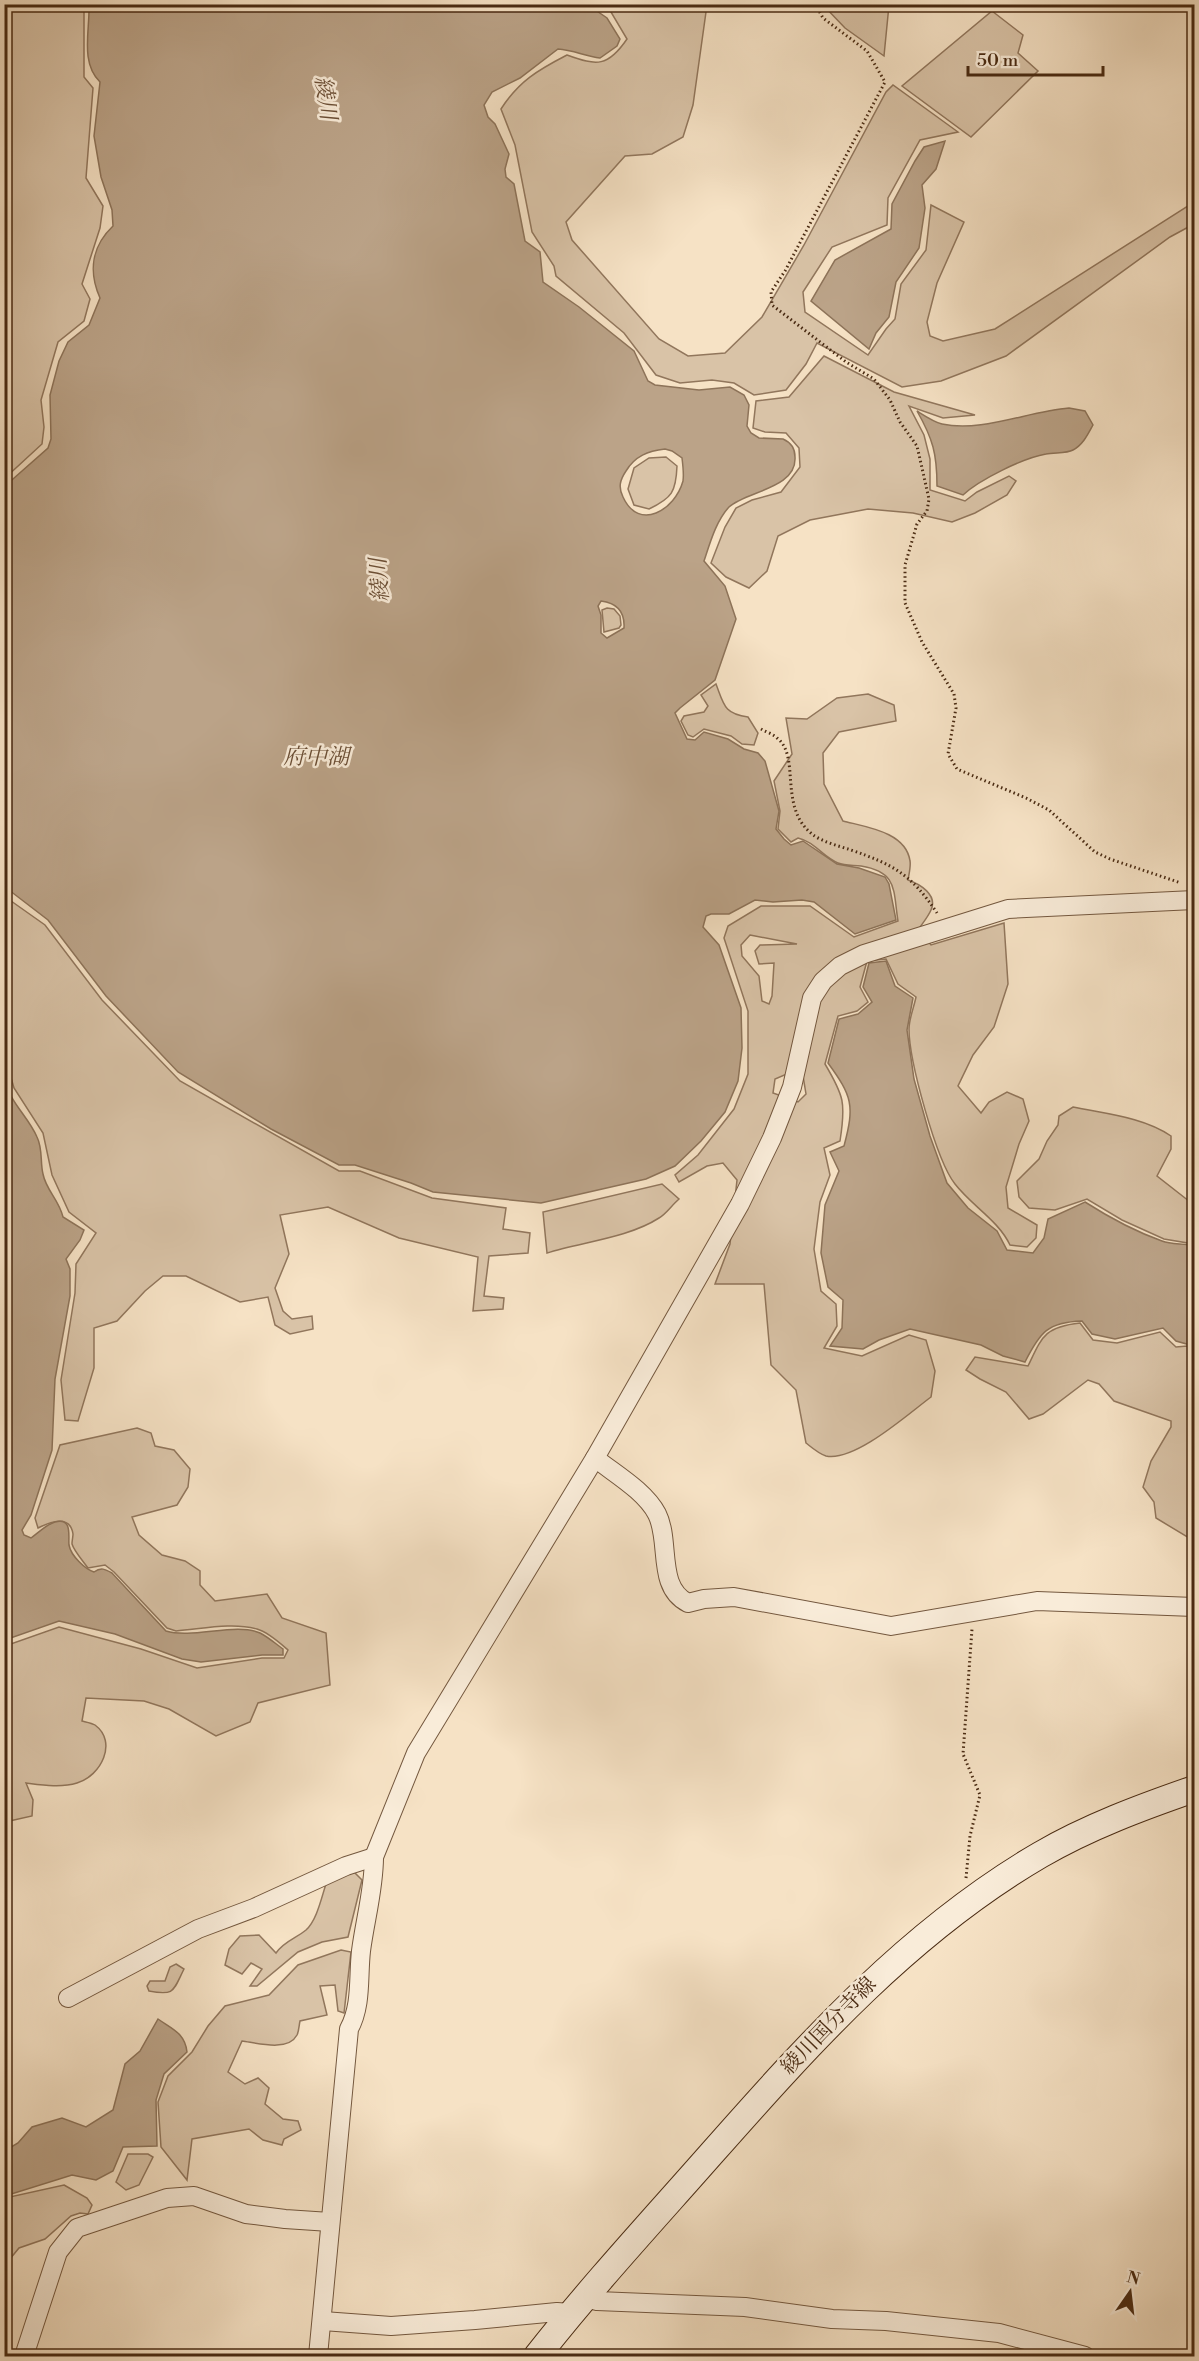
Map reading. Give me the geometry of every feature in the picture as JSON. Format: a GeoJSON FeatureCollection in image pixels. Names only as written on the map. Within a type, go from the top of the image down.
{"type":"FeatureCollection","features":[{"type":"Feature","properties":{"kind":"main road","name":"綾川国分寺線"},"geometry":{"type":"LineString","coordinates":[[537,2356],[578,2305],[803,2050],[884,1971],[937,1925],[1041,1855],[1087,1832],[1194,1789]]}},
{"type":"Feature","properties":{"kind":"street"},"geometry":{"type":"LineString","coordinates":[[318,2356],[349,2029],[357,2015],[361,1952],[374,1871],[374,1857],[416,1753],[595,1458],[740,1204],[768,1148],[792,1087],[812,998],[823,981],[840,966],[864,954],[1008,909],[1190,893]]}},
{"type":"Feature","properties":{"kind":"street"},"geometry":{"type":"LineString","coordinates":[[595,1458],[642,1496],[656,1513],[663,1530],[670,1586],[681,1599],[688,1603],[704,1599],[734,1598],[891,1626],[1037,1601],[1194,1606]]}},
{"type":"Feature","properties":{"kind":"street"},"geometry":{"type":"LineString","coordinates":[[68,1998],[198,1929],[254,1908],[346,1866],[374,1857]]}},
{"type":"Feature","properties":{"kind":"street"},"geometry":{"type":"LineString","coordinates":[[24,2356],[58,2252],[77,2228],[167,2198],[194,2196],[246,2214],[330,2222]]}},
{"type":"Feature","properties":{"kind":"street"},"geometry":{"type":"LineString","coordinates":[[322,2321],[391,2326],[475,2320],[557,2312],[597,2301],[745,2307],[832,2319],[886,2321],[999,2333],[1085,2356]]}},
{"type":"Feature","properties":{"kind":"path"},"geometry":{"type":"LineString","coordinates":[[814,4],[823,18],[867,51],[885,82],[785,271],[771,292],[772,305],[846,362],[874,378],[917,446],[929,499],[927,511],[917,524],[905,566],[905,603],[922,642],[954,694],[956,708],[948,754],[957,769],[1026,798],[1048,810],[1095,852],[1190,893]]}},
{"type":"Feature","properties":{"kind":"path"},"geometry":{"type":"LineString","coordinates":[[761,729],[779,739],[788,754],[790,794],[796,815],[813,834],[882,861],[902,873],[922,891],[937,914],[941,930]]}},
{"type":"Feature","properties":{"kind":"path"},"geometry":{"type":"LineString","coordinates":[[971,1900],[965,1876],[970,1836],[980,1795],[963,1754],[973,1613]]}},
{"type":"Feature","properties":{"kind":"shaded area"},"geometry":{"type":"Polygon","coordinates":[[[5,4],[84,5],[84,77],[93,88],[86,178],[103,206],[100,228],[82,284],[90,299],[84,321],[58,342],[41,400],[44,427],[42,444],[5,478],[5,4]]]}},
{"type":"Feature","properties":{"kind":"shaded area"},"geometry":{"type":"Polygon","coordinates":[[[603,5],[693,5],[706,12],[693,105],[683,137],[652,154],[625,156],[566,222],[572,240],[659,339],[688,356],[725,353],[762,317],[804,245],[886,92],[893,85],[958,132],[920,140],[888,198],[887,225],[832,247],[803,292],[805,312],[868,355],[895,319],[901,284],[926,250],[931,205],[964,222],[937,283],[927,322],[930,336],[943,341],[995,329],[1194,202],[1194,224],[1170,237],[1006,356],[941,381],[902,387],[817,343],[806,364],[786,390],[754,395],[734,383],[712,380],[680,383],[656,375],[624,333],[556,276],[554,266],[532,232],[515,145],[501,109],[530,77],[567,55],[586,61],[601,62],[614,55],[627,39],[611,12],[603,5]]]}},
{"type":"Feature","properties":{"kind":"shaded area"},"geometry":{"type":"Polygon","coordinates":[[[823,5],[889,5],[884,56],[845,28],[823,5]]]}},
{"type":"Feature","properties":{"kind":"shaded area"},"geometry":{"type":"Polygon","coordinates":[[[992,11],[1023,35],[1018,53],[1038,71],[971,137],[902,86],[992,11]]]}},
{"type":"Feature","properties":{"kind":"shaded area"},"geometry":{"type":"Polygon","coordinates":[[[824,356],[894,392],[975,415],[943,418],[909,406],[924,435],[930,459],[930,490],[965,501],[977,492],[1009,476],[1016,481],[1007,495],[975,513],[952,522],[913,513],[868,509],[810,520],[778,536],[767,571],[749,588],[726,577],[711,563],[725,527],[736,508],[752,500],[781,492],[800,467],[799,448],[786,433],[765,432],[753,428],[756,401],[789,397],[824,356]]]}},
{"type":"Feature","properties":{"kind":"shaded area"},"geometry":{"type":"Polygon","coordinates":[[[666,457],[677,466],[674,488],[671,493],[649,509],[634,505],[628,489],[634,468],[649,458],[666,457]]]}},
{"type":"Feature","properties":{"kind":"shaded area"},"geometry":{"type":"Polygon","coordinates":[[[614,609],[620,616],[621,625],[619,628],[604,632],[602,610],[614,609]]]}},
{"type":"Feature","properties":{"kind":"shaded area"},"geometry":{"type":"Polygon","coordinates":[[[716,684],[729,711],[748,717],[758,733],[754,745],[742,744],[731,736],[704,729],[693,737],[688,735],[681,721],[684,716],[704,712],[708,706],[701,695],[716,684]]]}},
{"type":"Feature","properties":{"kind":"shaded area"},"geometry":{"type":"Polygon","coordinates":[[[868,694],[894,705],[896,721],[839,732],[823,753],[824,784],[843,821],[884,832],[901,843],[907,851],[910,863],[908,880],[927,891],[933,905],[918,930],[931,945],[1004,923],[1008,984],[994,1027],[973,1055],[958,1086],[981,1113],[989,1102],[1007,1092],[1023,1099],[1029,1121],[1019,1144],[1006,1187],[1008,1208],[1037,1225],[1036,1238],[1027,1247],[1010,1245],[999,1228],[955,1184],[932,1133],[910,1044],[909,1029],[916,997],[898,984],[886,959],[867,961],[860,987],[868,1002],[857,1011],[838,1016],[825,1064],[840,1092],[843,1117],[840,1141],[824,1148],[830,1175],[820,1202],[814,1249],[821,1291],[836,1304],[837,1326],[824,1348],[862,1356],[909,1335],[926,1340],[935,1371],[931,1397],[866,1444],[838,1456],[826,1456],[806,1443],[796,1390],[771,1365],[764,1284],[715,1284],[730,1244],[737,1180],[723,1163],[707,1166],[679,1182],[675,1175],[698,1155],[734,1109],[748,1074],[748,1011],[724,938],[728,926],[761,906],[810,906],[854,937],[898,921],[894,892],[888,878],[882,873],[861,866],[838,863],[804,840],[798,838],[791,842],[778,829],[780,811],[774,781],[792,754],[786,718],[807,719],[837,698],[868,694]],[[750,935],[741,945],[742,956],[759,976],[762,1001],[769,1004],[772,996],[774,963],[759,964],[755,951],[760,945],[797,944],[750,935]],[[789,1073],[775,1079],[773,1093],[798,1102],[806,1094],[803,1076],[789,1073]]]}},
{"type":"Feature","properties":{"kind":"shaded area"},"geometry":{"type":"Polygon","coordinates":[[[4,896],[45,925],[102,1000],[180,1081],[339,1171],[360,1171],[432,1198],[506,1208],[503,1229],[530,1233],[528,1253],[489,1256],[484,1296],[504,1298],[503,1309],[473,1311],[478,1257],[399,1238],[328,1207],[280,1215],[289,1254],[275,1288],[283,1311],[292,1319],[312,1316],[313,1329],[290,1334],[275,1325],[268,1297],[240,1302],[186,1276],[163,1276],[145,1291],[117,1321],[94,1328],[94,1368],[78,1421],[65,1420],[61,1380],[75,1293],[76,1264],[96,1233],[69,1212],[52,1175],[43,1133],[14,1088],[5,1057],[4,896]]]}},
{"type":"Feature","properties":{"kind":"shaded area"},"geometry":{"type":"Polygon","coordinates":[[[1073,1107],[1136,1120],[1171,1136],[1171,1149],[1157,1176],[1194,1205],[1194,1244],[1164,1239],[1122,1220],[1087,1199],[1055,1210],[1029,1208],[1019,1197],[1017,1181],[1039,1159],[1058,1125],[1059,1116],[1073,1107]]]}},
{"type":"Feature","properties":{"kind":"shaded area"},"geometry":{"type":"Polygon","coordinates":[[[662,1184],[679,1199],[659,1218],[619,1235],[547,1253],[543,1212],[662,1184]]]}},
{"type":"Feature","properties":{"kind":"shaded area"},"geometry":{"type":"Polygon","coordinates":[[[1080,1323],[1093,1340],[1117,1343],[1160,1332],[1176,1347],[1187,1346],[1194,1356],[1194,1541],[1156,1518],[1154,1502],[1143,1487],[1151,1461],[1171,1427],[1171,1421],[1114,1401],[1099,1384],[1088,1380],[1043,1414],[1029,1419],[1006,1392],[966,1370],[975,1357],[1028,1366],[1046,1335],[1059,1327],[1080,1323]]]}},
{"type":"Feature","properties":{"kind":"shaded area"},"geometry":{"type":"Polygon","coordinates":[[[137,1428],[151,1433],[155,1446],[174,1450],[190,1469],[188,1487],[177,1505],[132,1517],[139,1535],[162,1555],[185,1561],[200,1571],[200,1585],[215,1601],[267,1594],[282,1618],[326,1633],[330,1685],[258,1703],[250,1722],[216,1736],[169,1709],[144,1701],[86,1698],[82,1721],[95,1725],[102,1732],[105,1740],[104,1758],[99,1766],[86,1779],[71,1785],[52,1786],[26,1783],[33,1800],[32,1816],[5,1822],[5,1646],[59,1627],[141,1649],[197,1668],[262,1658],[284,1658],[288,1650],[274,1638],[257,1629],[247,1627],[227,1626],[176,1631],[167,1628],[105,1565],[88,1568],[73,1547],[73,1534],[68,1524],[59,1521],[38,1528],[35,1518],[60,1445],[137,1428]]]}},
{"type":"Feature","properties":{"kind":"shaded area"},"geometry":{"type":"Polygon","coordinates":[[[352,1870],[362,1880],[348,1937],[322,1942],[298,1952],[257,1986],[250,1986],[262,1969],[251,1963],[242,1974],[225,1965],[229,1949],[240,1936],[259,1935],[276,1953],[310,1925],[317,1913],[328,1878],[352,1870]]]}},
{"type":"Feature","properties":{"kind":"shaded area"},"geometry":{"type":"Polygon","coordinates":[[[341,1950],[351,1952],[344,2013],[338,2011],[335,1985],[320,1986],[327,2015],[300,2021],[297,2035],[287,2043],[272,2045],[242,2041],[228,2072],[245,2084],[258,2078],[269,2088],[265,2104],[283,2119],[298,2121],[301,2130],[284,2139],[282,2145],[263,2140],[249,2129],[192,2139],[187,2180],[161,2147],[158,2102],[168,2076],[192,2052],[208,2026],[225,2006],[269,1995],[298,1965],[341,1950]]]}},
{"type":"Feature","properties":{"kind":"shaded area"},"geometry":{"type":"Polygon","coordinates":[[[176,1964],[184,1969],[172,1990],[164,1993],[149,1991],[147,1986],[150,1981],[165,1981],[170,1967],[176,1964]]]}},
{"type":"Feature","properties":{"kind":"shaded area"},"geometry":{"type":"Polygon","coordinates":[[[128,2154],[148,2154],[153,2157],[139,2185],[126,2190],[116,2182],[128,2154]]]}},
{"type":"Feature","properties":{"kind":"shaded area"},"geometry":{"type":"Polygon","coordinates":[[[64,2185],[87,2198],[92,2205],[88,2214],[80,2213],[71,2216],[45,2239],[19,2248],[5,2265],[5,2198],[64,2185]]]}},
{"type":"Feature","properties":{"kind":"water","name":"府中湖"},"geometry":{"type":"Polygon","coordinates":[[[89,5],[588,5],[607,18],[620,39],[617,46],[600,58],[558,49],[520,78],[492,92],[484,105],[488,117],[495,124],[509,154],[505,169],[506,177],[514,184],[525,241],[540,252],[543,282],[579,307],[634,351],[648,381],[655,385],[699,390],[730,387],[744,395],[749,405],[747,426],[751,433],[759,438],[783,439],[793,448],[795,457],[793,468],[788,476],[779,483],[729,507],[717,525],[704,561],[725,586],[736,619],[715,680],[675,713],[687,739],[695,740],[704,732],[728,739],[744,749],[758,753],[765,761],[779,811],[776,829],[784,839],[791,845],[803,841],[837,864],[859,868],[885,877],[889,884],[896,920],[855,934],[814,902],[802,900],[773,902],[755,900],[729,914],[706,916],[703,927],[719,945],[741,1008],[742,1048],[738,1081],[725,1112],[701,1141],[675,1166],[646,1179],[541,1203],[433,1192],[355,1165],[339,1165],[271,1129],[178,1072],[106,996],[48,920],[5,887],[5,486],[48,448],[51,439],[50,395],[59,361],[68,342],[89,325],[100,298],[94,278],[94,259],[100,242],[113,226],[112,210],[101,177],[94,136],[100,82],[94,74],[88,56],[89,5]],[[665,449],[653,451],[638,458],[622,477],[621,493],[630,508],[638,513],[647,515],[656,513],[665,508],[679,491],[683,481],[682,458],[665,449]],[[601,601],[598,606],[601,615],[601,633],[607,638],[624,628],[624,622],[616,606],[601,601]]]}},
{"type":"Feature","properties":{"kind":"water"},"geometry":{"type":"Polygon","coordinates":[[[945,141],[936,169],[922,185],[925,208],[919,248],[896,282],[889,317],[876,333],[869,349],[811,301],[835,260],[891,229],[892,204],[915,161],[924,147],[945,141]]]}},
{"type":"Feature","properties":{"kind":"water"},"geometry":{"type":"Polygon","coordinates":[[[1069,408],[1085,411],[1093,425],[1077,448],[1067,452],[1036,456],[1014,465],[990,476],[963,495],[937,486],[933,447],[917,411],[942,424],[973,426],[1069,408]]]}},
{"type":"Feature","properties":{"kind":"water"},"geometry":{"type":"Polygon","coordinates":[[[886,961],[895,986],[913,998],[907,1030],[914,1079],[930,1136],[947,1183],[968,1208],[997,1231],[1007,1250],[1033,1253],[1044,1238],[1048,1219],[1085,1202],[1122,1224],[1152,1237],[1166,1242],[1194,1246],[1194,1351],[1190,1345],[1176,1341],[1163,1328],[1115,1339],[1092,1334],[1082,1321],[1061,1324],[1046,1331],[1035,1343],[1025,1362],[1003,1356],[981,1345],[910,1329],[879,1340],[863,1349],[830,1346],[842,1328],[843,1300],[828,1287],[821,1253],[825,1205],[839,1171],[830,1152],[844,1146],[850,1110],[847,1093],[828,1063],[839,1019],[858,1014],[872,1002],[863,987],[869,963],[886,961]]]}},
{"type":"Feature","properties":{"kind":"water"},"geometry":{"type":"Polygon","coordinates":[[[5,1079],[10,1095],[37,1137],[45,1180],[63,1217],[84,1230],[80,1240],[66,1259],[70,1269],[70,1296],[55,1379],[52,1450],[31,1515],[22,1530],[24,1535],[31,1538],[52,1523],[65,1522],[70,1549],[79,1562],[94,1572],[103,1569],[112,1573],[166,1631],[189,1633],[250,1630],[260,1633],[283,1649],[283,1655],[201,1662],[182,1659],[115,1634],[59,1621],[5,1640],[5,1079]]]}},
{"type":"Feature","properties":{"kind":"water"},"geometry":{"type":"Polygon","coordinates":[[[158,2019],[181,2036],[187,2052],[164,2074],[156,2100],[157,2146],[123,2147],[113,2171],[96,2180],[72,2175],[5,2196],[5,2149],[18,2143],[32,2127],[62,2118],[86,2127],[113,2110],[125,2064],[140,2051],[158,2019]]]}},
{"type":"Feature","properties":{"kind":"water label","name":"綾川"},"geometry":{"type":"Point","coordinates":[325,98]}},
{"type":"Feature","properties":{"kind":"water label","name":"綾川"},"geometry":{"type":"Point","coordinates":[380,580]}}]}
